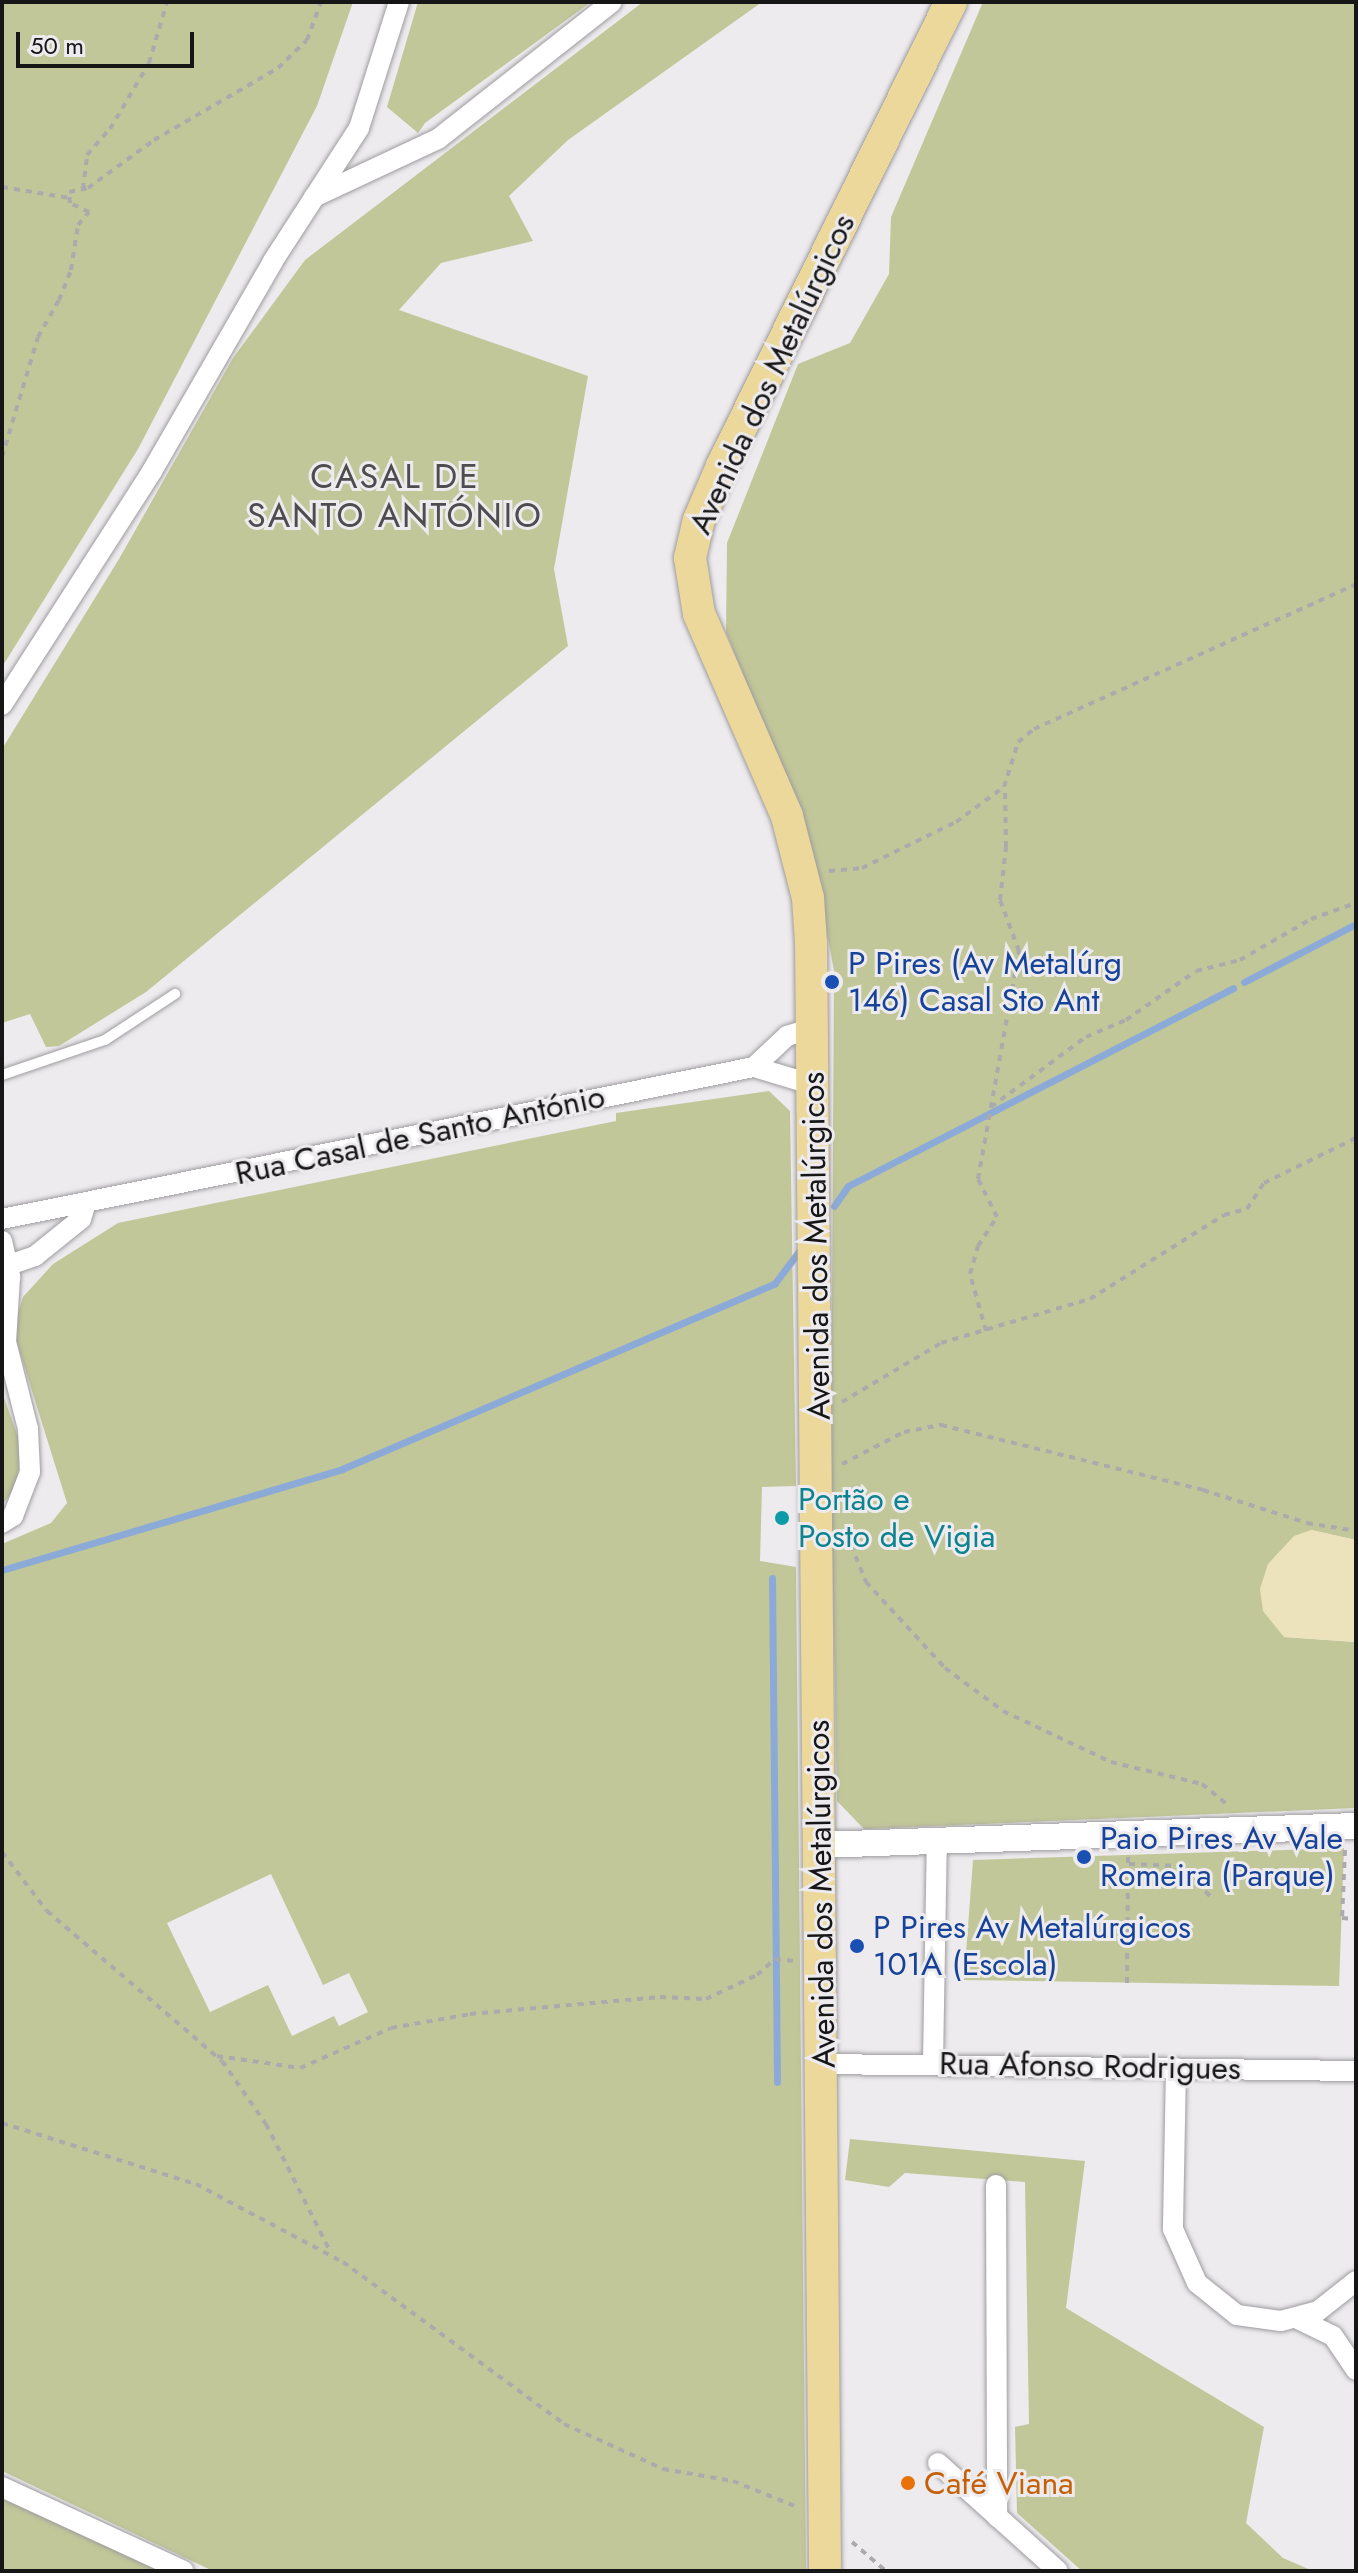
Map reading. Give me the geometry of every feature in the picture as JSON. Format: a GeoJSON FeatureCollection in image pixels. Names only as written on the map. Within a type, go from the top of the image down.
{"type":"FeatureCollection","features":[{"type":"Feature","properties":{"kind":"main road","name":"Avenida dos Metalúrgicos"},"geometry":{"type":"LineString","coordinates":[[825,2571],[818,1413],[811,943],[803,874],[772,777],[699,614],[692,583],[693,537],[722,466],[951,2]]}},
{"type":"Feature","properties":{"kind":"street"},"geometry":{"type":"LineString","coordinates":[[2,705],[152,471],[314,197],[359,128],[399,2]]}},
{"type":"Feature","properties":{"kind":"street"},"geometry":{"type":"LineString","coordinates":[[314,197],[438,139],[612,2]]}},
{"type":"Feature","properties":{"kind":"street"},"geometry":{"type":"LineString","coordinates":[[754,1067],[787,1036],[813,1028]]}},
{"type":"Feature","properties":{"kind":"street","name":"Rua Casal de Santo António"},"geometry":{"type":"LineString","coordinates":[[2,1219],[754,1067],[814,1085]]}},
{"type":"Feature","properties":{"kind":"street"},"geometry":{"type":"LineString","coordinates":[[9,1265],[35,1256],[81,1219],[86,1203]]}},
{"type":"Feature","properties":{"kind":"street"},"geometry":{"type":"LineString","coordinates":[[2,1241],[9,1265],[6,1342],[28,1429],[30,1472],[13,1516],[2,1523]]}},
{"type":"Feature","properties":{"kind":"street"},"geometry":{"type":"LineString","coordinates":[[820,1845],[1351,1826]]}},
{"type":"Feature","properties":{"kind":"street"},"geometry":{"type":"LineString","coordinates":[[933,2062],[937,1841]]}},
{"type":"Feature","properties":{"kind":"street","name":"Rua Afonso Rodrigues"},"geometry":{"type":"LineString","coordinates":[[823,2064],[933,2062],[1356,2071]]}},
{"type":"Feature","properties":{"kind":"street"},"geometry":{"type":"LineString","coordinates":[[1176,2068],[1173,2229],[1186,2267],[1213,2300],[1237,2315],[1259,2321],[1298,2319],[1340,2298],[1356,2281]]}},
{"type":"Feature","properties":{"kind":"street"},"geometry":{"type":"LineString","coordinates":[[996,2185],[997,2517]]}},
{"type":"Feature","properties":{"kind":"street"},"geometry":{"type":"LineString","coordinates":[[1298,2319],[1333,2336],[1356,2370]]}},
{"type":"Feature","properties":{"kind":"street"},"geometry":{"type":"LineString","coordinates":[[938,2463],[1058,2571]]}},
{"type":"Feature","properties":{"kind":"street"},"geometry":{"type":"LineString","coordinates":[[2,2487],[184,2571]]}},
{"type":"Feature","properties":{"kind":"lane"},"geometry":{"type":"LineString","coordinates":[[2,1075],[105,1040],[175,994]]}},
{"type":"Feature","properties":{"kind":"path"},"geometry":{"type":"LineString","coordinates":[[83,189],[87,155],[110,129],[149,63],[167,2]]}},
{"type":"Feature","properties":{"kind":"path"},"geometry":{"type":"LineString","coordinates":[[70,198],[69,192],[83,189],[154,140],[189,124],[296,54],[321,2]]}},
{"type":"Feature","properties":{"kind":"path"},"geometry":{"type":"LineString","coordinates":[[2,187],[70,198],[89,212],[78,225],[71,270],[38,337],[2,457]]}},
{"type":"Feature","properties":{"kind":"path"},"geometry":{"type":"LineString","coordinates":[[986,1331],[970,1274],[978,1246],[996,1224],[978,1179],[1019,951],[1000,900],[1006,847],[1004,787],[1018,742],[1034,729],[1356,584]]}},
{"type":"Feature","properties":{"kind":"path"},"geometry":{"type":"LineString","coordinates":[[803,874],[862,868],[956,822],[1004,787]]}},
{"type":"Feature","properties":{"kind":"path"},"geometry":{"type":"LineString","coordinates":[[989,1109],[1086,1037],[1126,1020],[1196,971],[1240,960],[1311,919],[1356,903]]}},
{"type":"Feature","properties":{"kind":"path"},"geometry":{"type":"LineString","coordinates":[[818,1413],[874,1387],[941,1343],[1090,1299],[1224,1215],[1247,1209],[1264,1183],[1356,1138]]}},
{"type":"Feature","properties":{"kind":"path"},"geometry":{"type":"LineString","coordinates":[[818,1475],[904,1432],[941,1425],[1189,1487],[1307,1523],[1356,1531]]}},
{"type":"Feature","properties":{"kind":"path"},"geometry":{"type":"LineString","coordinates":[[819,1545],[851,1545],[866,1582],[945,1668],[1003,1711],[1111,1762],[1202,1784],[1237,1812],[1236,1830]]}},
{"type":"Feature","properties":{"kind":"path"},"geometry":{"type":"LineString","coordinates":[[1351,1826],[1342,1918],[1356,1919]]}},
{"type":"Feature","properties":{"kind":"path"},"geometry":{"type":"LineString","coordinates":[[1127,1983],[1129,1834]]}},
{"type":"Feature","properties":{"kind":"path"},"geometry":{"type":"LineString","coordinates":[[2,1852],[47,1911],[217,2056],[266,2124],[332,2255]]}},
{"type":"Feature","properties":{"kind":"path"},"geometry":{"type":"LineString","coordinates":[[1128,1864],[1180,1866],[1213,1899]]}},
{"type":"Feature","properties":{"kind":"path"},"geometry":{"type":"LineString","coordinates":[[217,2056],[300,2068],[391,2028],[470,2014],[660,1997],[706,1999],[757,1975],[775,1959],[805,1962]]}},
{"type":"Feature","properties":{"kind":"path"},"geometry":{"type":"LineString","coordinates":[[2,2123],[196,2184],[332,2255],[564,2424],[663,2469],[733,2481],[825,2519],[886,2571]]}},
{"type":"Feature","properties":{"kind":"green space"},"geometry":{"type":"Polygon","coordinates":[[[2,2],[353,2],[317,106],[138,449],[2,667],[2,2]]]}},
{"type":"Feature","properties":{"kind":"green space"},"geometry":{"type":"Polygon","coordinates":[[[418,2],[591,2],[425,123],[418,133],[387,107],[418,2]]]}},
{"type":"Feature","properties":{"kind":"green space"},"geometry":{"type":"Polygon","coordinates":[[[643,2],[762,2],[568,140],[509,196],[533,241],[441,263],[399,310],[588,376],[554,569],[568,646],[146,992],[59,1046],[46,1047],[30,1014],[2,1023],[2,749],[119,559],[233,358],[305,260],[643,2]]]}},
{"type":"Feature","properties":{"kind":"green space"},"geometry":{"type":"Polygon","coordinates":[[[983,2],[1356,2],[1356,1540],[1311,1530],[1284,1637],[1356,1642],[1356,1808],[864,1829],[837,1801],[831,1477],[834,971],[811,845],[726,632],[727,543],[798,364],[850,343],[889,274],[891,217],[983,2]]]}},
{"type":"Feature","properties":{"kind":"green space"},"geometry":{"type":"Polygon","coordinates":[[[769,1091],[790,1111],[796,1486],[762,1487],[760,1561],[796,1567],[806,2571],[213,2571],[2,2471],[2,1544],[51,1523],[67,1503],[13,1330],[23,1297],[53,1264],[118,1223],[616,1121],[616,1113],[769,1091]],[[271,1874],[167,1923],[210,2012],[268,1985],[292,2036],[334,2016],[339,2026],[368,2012],[349,1973],[323,1985],[271,1874]]]}},
{"type":"Feature","properties":{"kind":"green space"},"geometry":{"type":"Polygon","coordinates":[[[2,1392],[21,1445],[17,1486],[2,1505],[2,1392]]]}},
{"type":"Feature","properties":{"kind":"green space"},"geometry":{"type":"Polygon","coordinates":[[[1344,1848],[1339,1986],[964,1980],[973,1860],[1344,1848]]]}},
{"type":"Feature","properties":{"kind":"green space"},"geometry":{"type":"Polygon","coordinates":[[[850,2139],[1085,2161],[1066,2308],[1264,2427],[1246,2523],[1283,2558],[1313,2571],[1082,2571],[1017,2513],[1015,2427],[1029,2424],[1025,2182],[905,2173],[889,2187],[845,2180],[850,2139]]]}},
{"type":"Feature","properties":{"kind":"green space"},"geometry":{"type":"Polygon","coordinates":[[[2,2497],[169,2571],[2,2571],[2,2497]]]}},
{"type":"Feature","properties":{"kind":"sand"},"geometry":{"type":"Polygon","coordinates":[[[1311,1530],[1356,1540],[1356,1642],[1284,1637],[1263,1611],[1260,1589],[1268,1564],[1294,1536],[1311,1530]]]}},
{"type":"Feature","properties":{"kind":"waterway"},"geometry":{"type":"LineString","coordinates":[[1244,982],[1356,924]]}},
{"type":"Feature","properties":{"kind":"waterway"},"geometry":{"type":"LineString","coordinates":[[834,1206],[848,1186],[1233,988]]}},
{"type":"Feature","properties":{"kind":"waterway"},"geometry":{"type":"LineString","coordinates":[[2,1570],[342,1469],[775,1283],[798,1252]]}},
{"type":"Feature","properties":{"kind":"waterway"},"geometry":{"type":"LineString","coordinates":[[772,1578],[777,2082]]}},
{"type":"Feature","properties":{"kind":"place","name":"P Pires (Av Metalúrg 146) Casal Sto Ant"},"geometry":{"type":"Point","coordinates":[832,982]}},
{"type":"Feature","properties":{"kind":"place","name":"Portão e Posto de Vigia"},"geometry":{"type":"Point","coordinates":[782,1518]}},
{"type":"Feature","properties":{"kind":"place","name":"Paio Pires Av Vale Romeira (Parque)"},"geometry":{"type":"Point","coordinates":[1084,1857]}},
{"type":"Feature","properties":{"kind":"place","name":"P Pires Av Metalúrgicos 101A (Escola)"},"geometry":{"type":"Point","coordinates":[857,1946]}},
{"type":"Feature","properties":{"kind":"place","name":"Café Viana"},"geometry":{"type":"Point","coordinates":[908,2483]}},
{"type":"Feature","properties":{"kind":"district","name":"CASAL DE SANTO ANTÓNIO"},"geometry":{"type":"Point","coordinates":[395,496]}}]}
